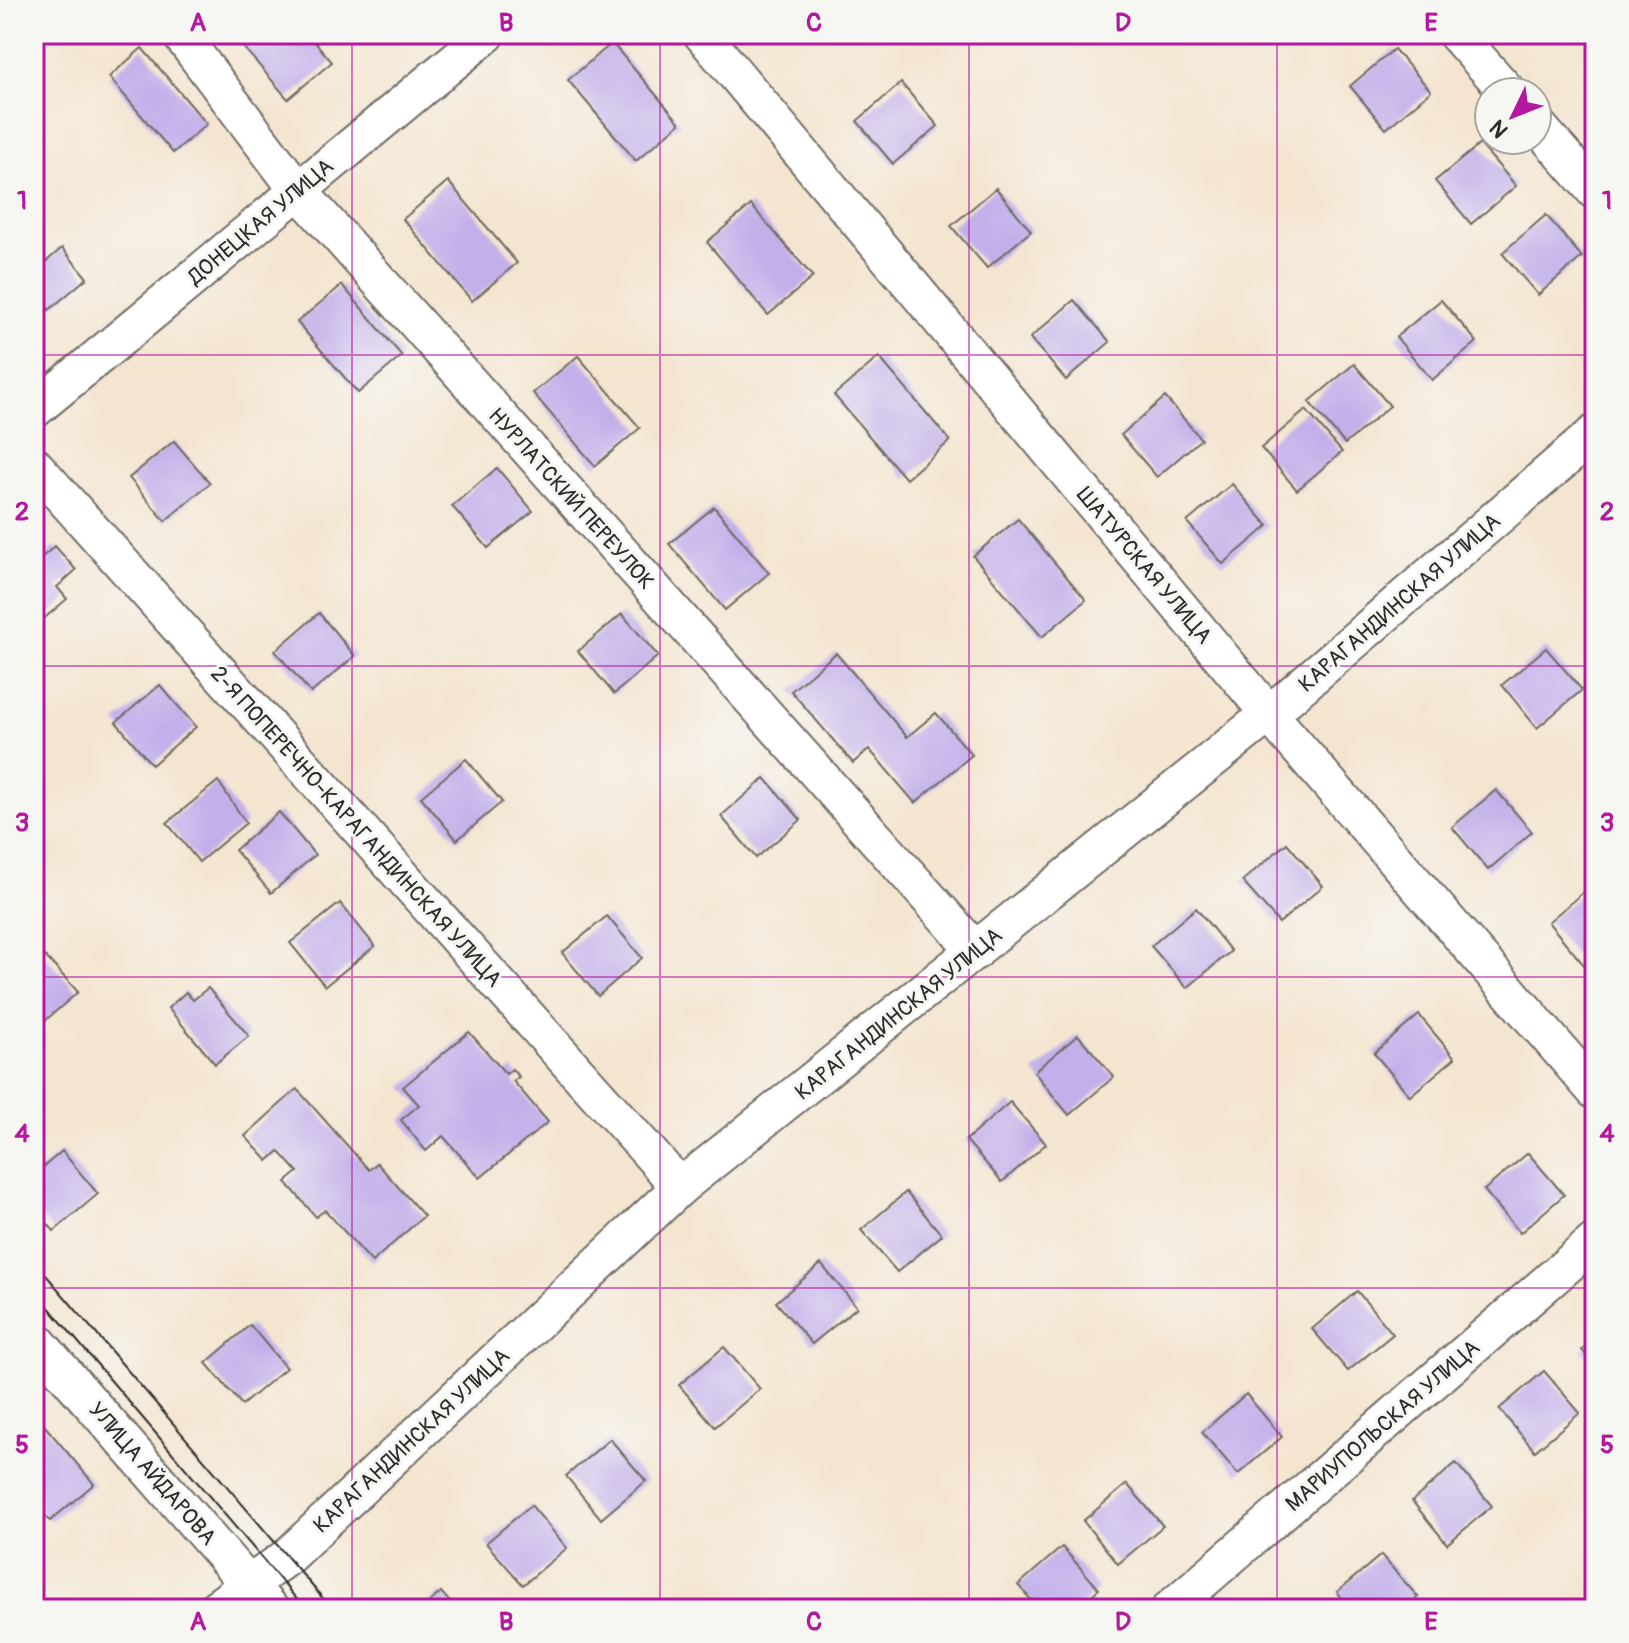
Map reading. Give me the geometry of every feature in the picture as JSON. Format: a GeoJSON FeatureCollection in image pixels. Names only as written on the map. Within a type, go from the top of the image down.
{"type":"FeatureCollection","features":[{"type":"Feature","properties":{"kind":"street","name":"НУРЛАТСКИЙ ПЕРЕУЛОК"},"geometry":{"type":"LineString","coordinates":[[180,34],[297,189],[976,951]]}},
{"type":"Feature","properties":{"kind":"street","name":"ДОНЕЦКАЯ УЛИЦА"},"geometry":{"type":"LineString","coordinates":[[34,410],[487,34]]}},
{"type":"Feature","properties":{"kind":"street","name":"ШАТУРСКАЯ УЛИЦА"},"geometry":{"type":"LineString","coordinates":[[702,34],[1269,714],[1595,1091]]}},
{"type":"Feature","properties":{"kind":"street"},"geometry":{"type":"LineString","coordinates":[[1456,34],[1494,76]]}},
{"type":"Feature","properties":{"kind":"street"},"geometry":{"type":"LineString","coordinates":[[1553,143],[1595,191]]}},
{"type":"Feature","properties":{"kind":"street","name":"КАРАГАНДИНСКАЯ УЛИЦА"},"geometry":{"type":"LineString","coordinates":[[215,1609],[260,1596],[287,1557],[680,1187],[1269,714],[1595,433]]}},
{"type":"Feature","properties":{"kind":"street","name":"2-Я ПОПЕРЕЧНО-КАРАГАНДИНСКАЯ УЛИЦА"},"geometry":{"type":"LineString","coordinates":[[34,465],[680,1187]]}},
{"type":"Feature","properties":{"kind":"street","name":"МАРИУПОЛЬСКАЯ УЛИЦА"},"geometry":{"type":"LineString","coordinates":[[1170,1609],[1595,1241]]}},
{"type":"Feature","properties":{"kind":"street","name":"УЛИЦА АЙДАРОВА"},"geometry":{"type":"LineString","coordinates":[[34,1338],[260,1596]]}},
{"type":"Feature","properties":{"kind":"building"},"geometry":{"type":"Polygon","coordinates":[[[232,34],[308,34],[332,62],[288,99],[232,34]]]}},
{"type":"Feature","properties":{"kind":"building"},"geometry":{"type":"Polygon","coordinates":[[[1266,34],[1290,34],[1276,46],[1266,34]]]}},
{"type":"Feature","properties":{"kind":"building"},"geometry":{"type":"Polygon","coordinates":[[[612,43],[680,123],[636,161],[568,80],[612,43]]]}},
{"type":"Feature","properties":{"kind":"building"},"geometry":{"type":"Polygon","coordinates":[[[142,48],[207,124],[173,153],[109,77],[142,48]]]}},
{"type":"Feature","properties":{"kind":"building"},"geometry":{"type":"Polygon","coordinates":[[[1394,49],[1431,91],[1386,129],[1350,86],[1394,49]]]}},
{"type":"Feature","properties":{"kind":"building"},"geometry":{"type":"Polygon","coordinates":[[[901,83],[938,126],[893,164],[857,121],[901,83]]]}},
{"type":"Feature","properties":{"kind":"building"},"geometry":{"type":"Polygon","coordinates":[[[1473,150],[1473,156],[1490,156],[1516,186],[1471,224],[1435,181],[1473,150]]]}},
{"type":"Feature","properties":{"kind":"building"},"geometry":{"type":"Polygon","coordinates":[[[448,181],[517,263],[472,301],[403,219],[448,181]]]}},
{"type":"Feature","properties":{"kind":"building"},"geometry":{"type":"Polygon","coordinates":[[[996,188],[1031,231],[987,268],[951,226],[996,188]]]}},
{"type":"Feature","properties":{"kind":"building"},"geometry":{"type":"Polygon","coordinates":[[[751,205],[813,277],[768,315],[707,242],[751,205]]]}},
{"type":"Feature","properties":{"kind":"building"},"geometry":{"type":"Polygon","coordinates":[[[1546,215],[1582,257],[1538,295],[1502,253],[1546,215]]]}},
{"type":"Feature","properties":{"kind":"building"},"geometry":{"type":"Polygon","coordinates":[[[62,248],[87,278],[49,310],[45,305],[38,311],[34,307],[34,272],[62,248]]]}},
{"type":"Feature","properties":{"kind":"building"},"geometry":{"type":"Polygon","coordinates":[[[342,285],[402,356],[358,393],[297,322],[342,285]]]}},
{"type":"Feature","properties":{"kind":"building"},"geometry":{"type":"Polygon","coordinates":[[[1074,300],[1110,342],[1066,380],[1030,338],[1074,300]]]}},
{"type":"Feature","properties":{"kind":"building"},"geometry":{"type":"Polygon","coordinates":[[[1441,300],[1477,342],[1432,380],[1396,337],[1441,300]]]}},
{"type":"Feature","properties":{"kind":"building"},"geometry":{"type":"Polygon","coordinates":[[[578,356],[640,428],[595,466],[533,393],[578,356]]]}},
{"type":"Feature","properties":{"kind":"building"},"geometry":{"type":"Polygon","coordinates":[[[879,357],[950,441],[906,479],[834,395],[879,357]]]}},
{"type":"Feature","properties":{"kind":"building"},"geometry":{"type":"Polygon","coordinates":[[[1354,364],[1390,406],[1345,444],[1309,402],[1354,364]]]}},
{"type":"Feature","properties":{"kind":"building"},"geometry":{"type":"Polygon","coordinates":[[[1165,397],[1201,439],[1157,477],[1121,435],[1165,397]]]}},
{"type":"Feature","properties":{"kind":"building"},"geometry":{"type":"Polygon","coordinates":[[[1306,410],[1342,452],[1297,490],[1261,448],[1306,410]]]}},
{"type":"Feature","properties":{"kind":"building"},"geometry":{"type":"Polygon","coordinates":[[[174,441],[210,483],[165,521],[129,478],[174,441]]]}},
{"type":"Feature","properties":{"kind":"building"},"geometry":{"type":"Polygon","coordinates":[[[497,468],[533,511],[488,548],[452,506],[497,468]]]}},
{"type":"Feature","properties":{"kind":"building"},"geometry":{"type":"Polygon","coordinates":[[[1232,484],[1268,526],[1223,564],[1187,522],[1232,484]]]}},
{"type":"Feature","properties":{"kind":"building"},"geometry":{"type":"Polygon","coordinates":[[[714,507],[769,573],[725,610],[669,544],[714,507]]]}},
{"type":"Feature","properties":{"kind":"building"},"geometry":{"type":"Polygon","coordinates":[[[1018,519],[1086,600],[1042,637],[973,556],[1018,519]]]}},
{"type":"Feature","properties":{"kind":"building"},"geometry":{"type":"Polygon","coordinates":[[[55,546],[76,570],[57,587],[67,599],[34,627],[34,564],[55,546]]]}},
{"type":"Feature","properties":{"kind":"building"},"geometry":{"type":"Polygon","coordinates":[[[319,613],[355,656],[311,693],[275,651],[319,613]]]}},
{"type":"Feature","properties":{"kind":"building"},"geometry":{"type":"Polygon","coordinates":[[[622,614],[658,656],[614,694],[578,651],[622,614]]]}},
{"type":"Feature","properties":{"kind":"building"},"geometry":{"type":"Polygon","coordinates":[[[1546,648],[1582,690],[1537,728],[1502,685],[1546,648]]]}},
{"type":"Feature","properties":{"kind":"building"},"geometry":{"type":"Polygon","coordinates":[[[836,653],[907,737],[936,713],[972,755],[915,803],[869,749],[853,763],[791,691],[836,653]]]}},
{"type":"Feature","properties":{"kind":"building"},"geometry":{"type":"Polygon","coordinates":[[[160,685],[196,727],[152,765],[116,722],[160,685]]]}},
{"type":"Feature","properties":{"kind":"building"},"geometry":{"type":"Polygon","coordinates":[[[466,759],[502,802],[457,840],[421,797],[466,759]]]}},
{"type":"Feature","properties":{"kind":"building"},"geometry":{"type":"Polygon","coordinates":[[[765,778],[801,820],[756,858],[721,816],[765,778]]]}},
{"type":"Feature","properties":{"kind":"building"},"geometry":{"type":"Polygon","coordinates":[[[218,781],[246,823],[199,862],[167,823],[218,781]]]}},
{"type":"Feature","properties":{"kind":"building"},"geometry":{"type":"Polygon","coordinates":[[[1496,790],[1532,832],[1488,870],[1452,827],[1496,790]]]}},
{"type":"Feature","properties":{"kind":"building"},"geometry":{"type":"Polygon","coordinates":[[[279,812],[315,855],[271,893],[235,850],[279,812]]]}},
{"type":"Feature","properties":{"kind":"building"},"geometry":{"type":"Polygon","coordinates":[[[1287,843],[1323,886],[1279,923],[1242,881],[1287,843]]]}},
{"type":"Feature","properties":{"kind":"building"},"geometry":{"type":"Polygon","coordinates":[[[1593,884],[1595,955],[1584,965],[1548,922],[1593,884]]]}},
{"type":"Feature","properties":{"kind":"building"},"geometry":{"type":"Polygon","coordinates":[[[340,903],[375,946],[325,986],[290,943],[340,903]]]}},
{"type":"Feature","properties":{"kind":"building"},"geometry":{"type":"Polygon","coordinates":[[[1196,908],[1231,951],[1187,988],[1151,946],[1196,908]]]}},
{"type":"Feature","properties":{"kind":"building"},"geometry":{"type":"Polygon","coordinates":[[[607,916],[642,958],[598,996],[562,953],[607,916]]]}},
{"type":"Feature","properties":{"kind":"building"},"geometry":{"type":"Polygon","coordinates":[[[45,956],[78,992],[39,1026],[34,1021],[34,966],[45,956]]]}},
{"type":"Feature","properties":{"kind":"building"},"geometry":{"type":"Polygon","coordinates":[[[208,988],[249,1036],[215,1064],[168,1008],[186,992],[193,1000],[208,988]]]}},
{"type":"Feature","properties":{"kind":"building"},"geometry":{"type":"Polygon","coordinates":[[[1419,1015],[1455,1058],[1410,1096],[1374,1053],[1419,1015]]]}},
{"type":"Feature","properties":{"kind":"building"},"geometry":{"type":"Polygon","coordinates":[[[469,1032],[506,1074],[512,1069],[519,1077],[513,1081],[548,1122],[480,1178],[443,1136],[426,1151],[401,1120],[419,1105],[403,1087],[469,1032]]]}},
{"type":"Feature","properties":{"kind":"building"},"geometry":{"type":"Polygon","coordinates":[[[1078,1035],[1114,1077],[1069,1115],[1034,1072],[1078,1035]]]}},
{"type":"Feature","properties":{"kind":"building"},"geometry":{"type":"Polygon","coordinates":[[[297,1089],[369,1170],[377,1163],[424,1216],[372,1262],[325,1210],[316,1217],[286,1182],[298,1172],[279,1151],[268,1161],[245,1136],[297,1089]]]}},
{"type":"Feature","properties":{"kind":"building"},"geometry":{"type":"Polygon","coordinates":[[[1010,1102],[1046,1144],[1002,1182],[966,1140],[1010,1102]]]}},
{"type":"Feature","properties":{"kind":"building"},"geometry":{"type":"Polygon","coordinates":[[[62,1151],[98,1194],[54,1231],[34,1208],[34,1175],[62,1151]]]}},
{"type":"Feature","properties":{"kind":"building"},"geometry":{"type":"Polygon","coordinates":[[[1528,1153],[1564,1195],[1520,1233],[1484,1190],[1528,1153]]]}},
{"type":"Feature","properties":{"kind":"building"},"geometry":{"type":"Polygon","coordinates":[[[906,1192],[942,1235],[897,1272],[861,1230],[906,1192]]]}},
{"type":"Feature","properties":{"kind":"building"},"geometry":{"type":"Polygon","coordinates":[[[821,1264],[857,1307],[812,1344],[776,1302],[821,1264]]]}},
{"type":"Feature","properties":{"kind":"building"},"geometry":{"type":"Polygon","coordinates":[[[1357,1291],[1393,1334],[1348,1371],[1312,1329],[1357,1291]]]}},
{"type":"Feature","properties":{"kind":"building"},"geometry":{"type":"Polygon","coordinates":[[[250,1325],[286,1368],[242,1405],[206,1363],[250,1325]]]}},
{"type":"Feature","properties":{"kind":"building"},"geometry":{"type":"Polygon","coordinates":[[[1595,1338],[1595,1365],[1582,1350],[1595,1338]]]}},
{"type":"Feature","properties":{"kind":"building"},"geometry":{"type":"Polygon","coordinates":[[[724,1347],[760,1389],[715,1427],[679,1385],[724,1347]]]}},
{"type":"Feature","properties":{"kind":"building"},"geometry":{"type":"Polygon","coordinates":[[[1544,1371],[1580,1413],[1535,1451],[1499,1409],[1544,1371]]]}},
{"type":"Feature","properties":{"kind":"building"},"geometry":{"type":"Polygon","coordinates":[[[1246,1394],[1282,1437],[1238,1474],[1202,1432],[1246,1394]]]}},
{"type":"Feature","properties":{"kind":"building"},"geometry":{"type":"Polygon","coordinates":[[[34,1413],[94,1484],[50,1521],[34,1503],[34,1413]]]}},
{"type":"Feature","properties":{"kind":"building"},"geometry":{"type":"Polygon","coordinates":[[[610,1439],[646,1481],[601,1519],[566,1476],[610,1439]]]}},
{"type":"Feature","properties":{"kind":"building"},"geometry":{"type":"Polygon","coordinates":[[[1456,1463],[1492,1506],[1447,1544],[1412,1501],[1456,1463]]]}},
{"type":"Feature","properties":{"kind":"building"},"geometry":{"type":"Polygon","coordinates":[[[1127,1484],[1163,1526],[1118,1564],[1083,1521],[1127,1484]]]}},
{"type":"Feature","properties":{"kind":"building"},"geometry":{"type":"Polygon","coordinates":[[[531,1505],[567,1548],[523,1585],[486,1543],[531,1505]]]}},
{"type":"Feature","properties":{"kind":"building"},"geometry":{"type":"Polygon","coordinates":[[[1062,1547],[1099,1589],[1075,1609],[1039,1609],[1018,1585],[1062,1547]]]}},
{"type":"Feature","properties":{"kind":"building"},"geometry":{"type":"Polygon","coordinates":[[[1381,1555],[1418,1597],[1404,1609],[1351,1609],[1337,1592],[1381,1555]]]}},
{"type":"Feature","properties":{"kind":"building"},"geometry":{"type":"Polygon","coordinates":[[[441,1592],[456,1609],[422,1609],[441,1592]]]}},
{"type":"Feature","properties":{"kind":"tram line"},"geometry":{"type":"LineString","coordinates":[[34,1261],[332,1609]]}},
{"type":"Feature","properties":{"kind":"tram line"},"geometry":{"type":"LineString","coordinates":[[34,1290],[305,1609]]}}]}
